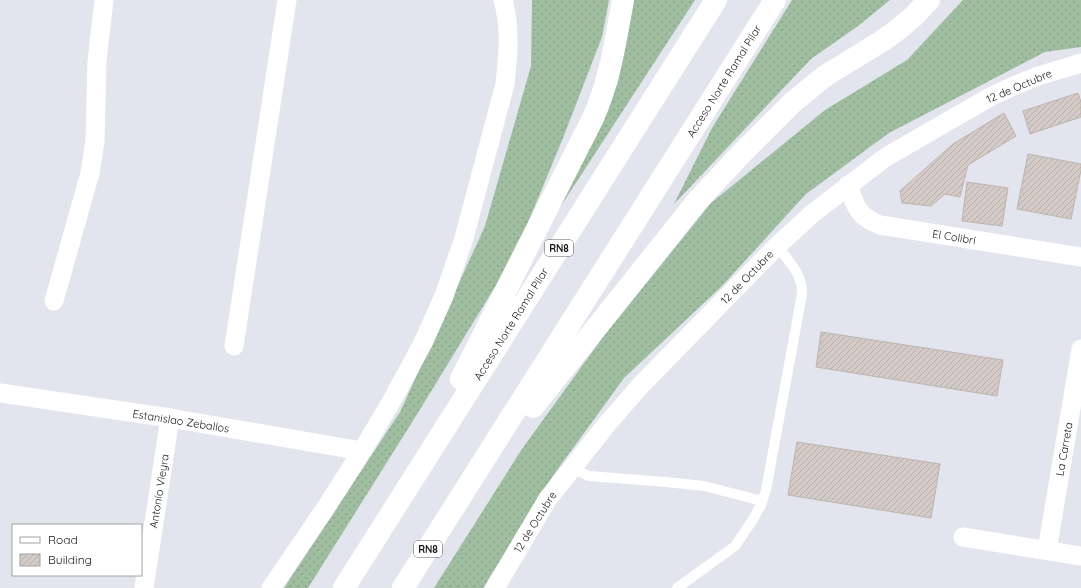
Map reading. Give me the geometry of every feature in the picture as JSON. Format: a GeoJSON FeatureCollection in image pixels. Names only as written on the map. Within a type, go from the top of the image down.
{"type":"FeatureCollection","features":[{"type":"Feature","properties":{"kind":"highway"},"geometry":{"type":"LineString","coordinates":[[402,496],[603,96],[610,69],[623,0]]}},
{"type":"Feature","properties":{"kind":"highway","name":"Acceso Norte Ramal Pilar"},"geometry":{"type":"LineString","coordinates":[[344,588],[716,0]]}},
{"type":"Feature","properties":{"kind":"highway","name":"Acceso Norte Ramal Pilar"},"geometry":{"type":"LineString","coordinates":[[403,588],[775,0]]}},
{"type":"Feature","properties":{"kind":"highway"},"geometry":{"type":"LineString","coordinates":[[411,588],[459,501],[698,200],[793,102],[825,76],[892,34],[914,16],[929,0]]}},
{"type":"Feature","properties":{"kind":"highway"},"geometry":{"type":"LineString","coordinates":[[340,588],[370,547]]}},
{"type":"Feature","properties":{"kind":"street"},"geometry":{"type":"LineString","coordinates":[[54,301],[90,173],[95,141],[97,61],[104,0]]}},
{"type":"Feature","properties":{"kind":"street"},"geometry":{"type":"LineString","coordinates":[[234,346],[287,0]]}},
{"type":"Feature","properties":{"kind":"street"},"geometry":{"type":"LineString","coordinates":[[271,588],[323,512],[392,402],[423,343],[444,296],[464,238],[505,84],[509,35],[507,15],[503,0]]}},
{"type":"Feature","properties":{"kind":"street","name":"12 de Octubre"},"geometry":{"type":"LineString","coordinates":[[495,588],[548,500],[607,424],[641,385],[777,246],[813,213],[886,157],[990,97],[1038,76],[1081,63]]}},
{"type":"Feature","properties":{"kind":"street","name":"El Colibrí"},"geometry":{"type":"LineString","coordinates":[[848,185],[856,207],[862,216],[880,225],[1081,257]]}},
{"type":"Feature","properties":{"kind":"street","name":"La Carreta"},"geometry":{"type":"LineString","coordinates":[[1047,550],[1081,349]]}},
{"type":"Feature","properties":{"kind":"street","name":"Estanislao Zeballos"},"geometry":{"type":"LineString","coordinates":[[0,393],[170,418],[362,451]]}},
{"type":"Feature","properties":{"kind":"street","name":"Antonío Vieyra"},"geometry":{"type":"LineString","coordinates":[[144,588],[170,418]]}},
{"type":"Feature","properties":{"kind":"street"},"geometry":{"type":"LineString","coordinates":[[963,537],[1081,556]]}},
{"type":"Feature","properties":{"kind":"lane"},"geometry":{"type":"LineString","coordinates":[[678,588],[735,546],[752,521],[766,490],[802,294],[802,284],[799,276],[777,246]]}},
{"type":"Feature","properties":{"kind":"lane"},"geometry":{"type":"LineString","coordinates":[[572,468],[589,476],[704,486],[762,501]]}},
{"type":"Feature","properties":{"kind":"green space"},"geometry":{"type":"Polygon","coordinates":[[[532,0],[609,0],[602,37],[563,138],[515,254],[308,588],[284,588],[400,412],[485,226],[531,66],[532,0]]]}},
{"type":"Feature","properties":{"kind":"green space"},"geometry":{"type":"Polygon","coordinates":[[[634,0],[695,0],[542,235],[597,135],[618,82],[634,0]]]}},
{"type":"Feature","properties":{"kind":"green space"},"geometry":{"type":"Polygon","coordinates":[[[792,0],[890,0],[858,26],[811,59],[674,204],[712,128],[792,0]]]}},
{"type":"Feature","properties":{"kind":"green space"},"geometry":{"type":"Polygon","coordinates":[[[963,0],[1081,0],[1081,47],[1045,52],[889,133],[806,194],[722,286],[624,378],[552,477],[483,588],[434,588],[522,449],[603,337],[711,203],[825,110],[907,60],[963,0]]]}},
{"type":"Feature","properties":{"kind":"building"},"geometry":{"type":"Polygon","coordinates":[[[1078,93],[1081,102],[1081,117],[1030,134],[1023,111],[1078,93]]]}},
{"type":"Feature","properties":{"kind":"building"},"geometry":{"type":"Polygon","coordinates":[[[1004,113],[1016,136],[968,165],[960,197],[945,194],[931,206],[902,203],[900,191],[953,144],[1004,113]]]}},
{"type":"Feature","properties":{"kind":"building"},"geometry":{"type":"Polygon","coordinates":[[[1028,154],[1081,164],[1071,219],[1017,209],[1028,154]]]}},
{"type":"Feature","properties":{"kind":"building"},"geometry":{"type":"Polygon","coordinates":[[[967,182],[1008,188],[1002,226],[962,221],[967,182]]]}},
{"type":"Feature","properties":{"kind":"building"},"geometry":{"type":"Polygon","coordinates":[[[821,332],[1003,360],[997,396],[816,367],[821,332]]]}},
{"type":"Feature","properties":{"kind":"building"},"geometry":{"type":"Polygon","coordinates":[[[797,442],[940,464],[931,518],[788,495],[797,442]]]}}]}
